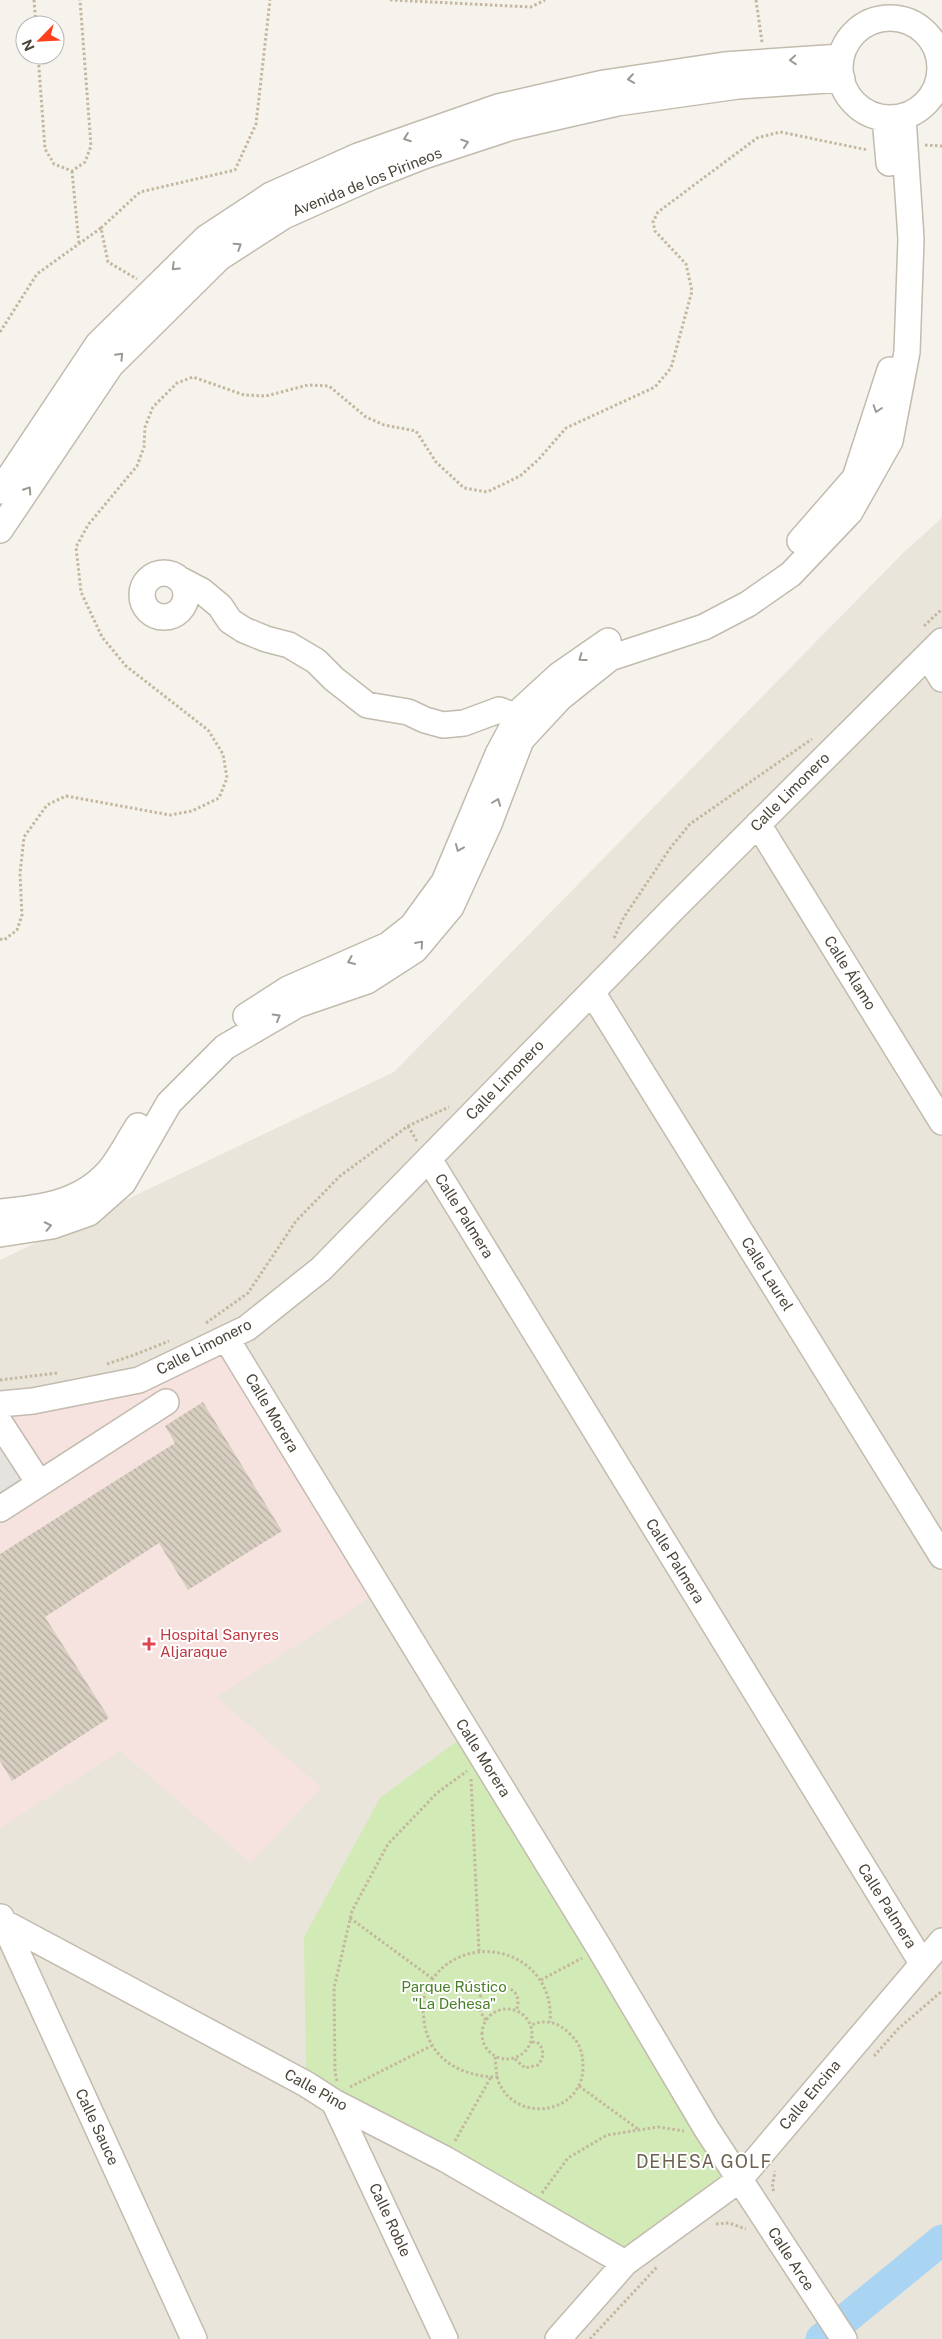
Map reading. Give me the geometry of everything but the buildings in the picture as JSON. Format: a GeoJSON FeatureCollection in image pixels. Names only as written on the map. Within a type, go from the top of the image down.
{"type":"FeatureCollection","features":[{"type":"Feature","properties":{"kind":"street"},"geometry":{"type":"LineString","coordinates":[[886,10],[920,29],[930,38],[939,72],[920,108],[894,117],[870,114],[857,106],[847,94],[841,68],[846,44],[854,33],[886,10]]}},
{"type":"Feature","properties":{"kind":"street","name":"Avenida de los Pirineos"},"geometry":{"type":"LineString","coordinates":[[0,491],[98,344],[206,238],[271,195],[358,156],[411,136],[498,107],[604,83],[724,65],[764,62],[841,68]]}},
{"type":"Feature","properties":{"kind":"street","name":"Avenida de los Pirineos"},"geometry":{"type":"LineString","coordinates":[[0,530],[111,365],[219,258],[284,216],[371,177],[512,127],[617,103],[738,86],[841,68]]}},
{"type":"Feature","properties":{"kind":"street"},"geometry":{"type":"LineString","coordinates":[[0,1234],[52,1226],[89,1213],[123,1183],[169,1103],[225,1047],[297,1005],[367,981],[415,950],[452,907],[489,824],[521,740],[525,723],[522,709],[559,675],[605,642],[655,629],[723,602],[786,558],[855,478],[891,366],[894,244],[894,117]]}},
{"type":"Feature","properties":{"kind":"street"},"geometry":{"type":"LineString","coordinates":[[179,578],[202,591],[220,606],[230,621],[244,630],[266,639],[289,645],[316,661],[334,679],[367,705],[408,712],[425,720],[443,725],[464,723],[499,710],[525,723]]}},
{"type":"Feature","properties":{"kind":"street"},"geometry":{"type":"LineString","coordinates":[[930,642],[942,680]]}},
{"type":"Feature","properties":{"kind":"street","name":"Calle Limonero"},"geometry":{"type":"LineString","coordinates":[[0,1404],[33,1401],[140,1380],[247,1328],[321,1269],[758,824],[930,642]]}},
{"type":"Feature","properties":{"kind":"street"},"geometry":{"type":"LineString","coordinates":[[0,1212],[50,1206],[84,1192],[108,1172],[137,1127],[160,1098],[225,1030],[288,989],[388,945],[412,926],[444,882],[498,754],[525,723]]}},
{"type":"Feature","properties":{"kind":"street","name":"Calle Álamo"},"geometry":{"type":"LineString","coordinates":[[758,824],[942,1122]]}},
{"type":"Feature","properties":{"kind":"street","name":"Calle Laurel"},"geometry":{"type":"LineString","coordinates":[[592,992],[942,1556]]}},
{"type":"Feature","properties":{"kind":"street","name":"Calle Palmera"},"geometry":{"type":"LineString","coordinates":[[429,1159],[922,1963]]}},
{"type":"Feature","properties":{"kind":"street","name":"Calle Morera"},"geometry":{"type":"LineString","coordinates":[[226,1338],[739,2180]]}},
{"type":"Feature","properties":{"kind":"street"},"geometry":{"type":"LineString","coordinates":[[0,1509],[166,1402]]}},
{"type":"Feature","properties":{"kind":"street"},"geometry":{"type":"LineString","coordinates":[[0,1423],[39,1484]]}},
{"type":"Feature","properties":{"kind":"street","name":"Calle Pino"},"geometry":{"type":"LineString","coordinates":[[2,1919],[306,2084],[337,2097],[625,2263]]}},
{"type":"Feature","properties":{"kind":"street","name":"Calle Sauce"},"geometry":{"type":"LineString","coordinates":[[2,1919],[194,2339]]}},
{"type":"Feature","properties":{"kind":"street","name":"Calle Encina"},"geometry":{"type":"LineString","coordinates":[[558,2339],[625,2263],[739,2180],[942,1941]]}},
{"type":"Feature","properties":{"kind":"street","name":"Calle Roble"},"geometry":{"type":"LineString","coordinates":[[337,2097],[445,2339]]}},
{"type":"Feature","properties":{"kind":"street","name":"Calle Arce"},"geometry":{"type":"LineString","coordinates":[[739,2180],[844,2339]]}},
{"type":"Feature","properties":{"kind":"path"},"geometry":{"type":"LineString","coordinates":[[34,0],[35,15]]}},
{"type":"Feature","properties":{"kind":"path"},"geometry":{"type":"LineString","coordinates":[[39,65],[45,150],[54,164],[72,170],[86,162],[91,146],[80,0]]}},
{"type":"Feature","properties":{"kind":"path"},"geometry":{"type":"LineString","coordinates":[[0,332],[36,274],[101,228],[140,192],[235,170],[256,124],[270,0]]}},
{"type":"Feature","properties":{"kind":"path"},"geometry":{"type":"LineString","coordinates":[[390,0],[531,7],[545,0]]}},
{"type":"Feature","properties":{"kind":"path"},"geometry":{"type":"LineString","coordinates":[[756,0],[764,62]]}},
{"type":"Feature","properties":{"kind":"path"},"geometry":{"type":"LineString","coordinates":[[0,939],[4,940],[17,930],[22,916],[20,874],[24,838],[47,805],[66,796],[170,815],[192,811],[219,798],[227,778],[223,754],[208,730],[126,666],[102,637],[81,592],[76,547],[88,525],[137,466],[144,447],[145,427],[153,407],[177,383],[192,377],[244,395],[266,396],[308,385],[329,386],[366,417],[384,425],[416,431],[436,462],[464,488],[487,492],[520,476],[538,460],[566,428],[654,387],[671,368],[692,291],[686,264],[655,231],[653,222],[658,212],[757,138],[780,132],[870,151]]}},
{"type":"Feature","properties":{"kind":"path"},"geometry":{"type":"LineString","coordinates":[[72,170],[79,244]]}},
{"type":"Feature","properties":{"kind":"path"},"geometry":{"type":"LineString","coordinates":[[101,228],[108,262],[153,288]]}},
{"type":"Feature","properties":{"kind":"path"},"geometry":{"type":"LineString","coordinates":[[930,642],[942,609]]}},
{"type":"Feature","properties":{"kind":"path"},"geometry":{"type":"LineString","coordinates":[[610,944],[624,917],[671,847],[690,824],[814,738]]}},
{"type":"Feature","properties":{"kind":"path"},"geometry":{"type":"LineString","coordinates":[[200,1327],[248,1293],[296,1221],[340,1176],[408,1126],[449,1107],[456,1101]]}},
{"type":"Feature","properties":{"kind":"path"},"geometry":{"type":"LineString","coordinates":[[100,1366],[176,1338]]}},
{"type":"Feature","properties":{"kind":"path"},"geometry":{"type":"LineString","coordinates":[[0,1380],[64,1373]]}},
{"type":"Feature","properties":{"kind":"path"},"geometry":{"type":"LineString","coordinates":[[431,2046],[337,2097],[334,1988],[352,1911],[388,1844],[437,1793],[471,1769],[479,1951]]}},
{"type":"Feature","properties":{"kind":"path"},"geometry":{"type":"LineString","coordinates":[[350,1918],[433,1979]]}},
{"type":"Feature","properties":{"kind":"path"},"geometry":{"type":"LineString","coordinates":[[541,1980],[600,1949]]}},
{"type":"Feature","properties":{"kind":"path"},"geometry":{"type":"LineString","coordinates":[[498,2077],[479,2077],[460,2071],[442,2059],[431,2046],[426,2033],[423,2010],[425,1995],[433,1979],[446,1964],[461,1955],[479,1951],[498,1952],[515,1957],[541,1980],[548,1994],[551,2010],[550,2022]]}},
{"type":"Feature","properties":{"kind":"path"},"geometry":{"type":"LineString","coordinates":[[486,2020],[479,2010],[479,2002],[482,1993],[491,1986],[501,1985],[509,1988],[517,1999],[518,2005],[516,2010]]}},
{"type":"Feature","properties":{"kind":"path"},"geometry":{"type":"LineString","coordinates":[[873,2057],[898,2029],[942,1991]]}},
{"type":"Feature","properties":{"kind":"path"},"geometry":{"type":"LineString","coordinates":[[504,2009],[516,2010],[527,2018],[531,2025],[532,2042],[522,2055],[515,2059],[507,2060],[495,2057],[486,2049],[482,2041],[482,2032],[486,2020],[496,2011],[504,2009]]}},
{"type":"Feature","properties":{"kind":"path"},"geometry":{"type":"LineString","coordinates":[[495,2057],[499,2083],[510,2098],[520,2105],[534,2110],[550,2109],[562,2104],[573,2096],[579,2086],[583,2071],[583,2054],[575,2038],[564,2028],[550,2022],[539,2022],[531,2025]]}},
{"type":"Feature","properties":{"kind":"path"},"geometry":{"type":"LineString","coordinates":[[515,2059],[525,2068],[538,2066],[543,2060],[544,2052],[537,2042],[532,2042]]}},
{"type":"Feature","properties":{"kind":"path"},"geometry":{"type":"LineString","coordinates":[[444,2159],[491,2077]]}},
{"type":"Feature","properties":{"kind":"path"},"geometry":{"type":"LineString","coordinates":[[579,2086],[639,2130]]}},
{"type":"Feature","properties":{"kind":"path"},"geometry":{"type":"LineString","coordinates":[[532,2208],[568,2158],[607,2135],[658,2127],[698,2133],[706,2128]]}},
{"type":"Feature","properties":{"kind":"path"},"geometry":{"type":"LineString","coordinates":[[775,2170],[772,2188],[776,2196]]}},
{"type":"Feature","properties":{"kind":"path"},"geometry":{"type":"LineString","coordinates":[[711,2227],[716,2223],[729,2222],[741,2226],[750,2232]]}},
{"type":"Feature","properties":{"kind":"path"},"geometry":{"type":"LineString","coordinates":[[590,2339],[662,2262]]}},
{"type":"Feature","properties":{"kind":"shaded area"},"geometry":{"type":"Polygon","coordinates":[[[942,518],[942,2339],[0,2339],[0,1260],[394,1072],[904,552],[942,518]]]}},
{"type":"Feature","properties":{"kind":"shaded area","name":"Hospital Sanyres Aljaraque"},"geometry":{"type":"Polygon","coordinates":[[[226,1338],[380,1591],[216,1697],[321,1787],[251,1863],[120,1751],[0,1828],[0,1404],[139,1380],[226,1338]]]}},
{"type":"Feature","properties":{"kind":"shaded area"},"geometry":{"type":"Polygon","coordinates":[[[0,1423],[39,1483],[0,1509],[0,1423]]]}},
{"type":"Feature","properties":{"kind":"green space","name":"Parque Rústico \"La Dehesa\""},"geometry":{"type":"Polygon","coordinates":[[[468,1733],[739,2180],[625,2263],[306,2084],[304,1937],[380,1798],[468,1733]]]}},
{"type":"Feature","properties":{"kind":"waterway"},"geometry":{"type":"LineString","coordinates":[[821,2339],[942,2240]]}},
{"type":"Feature","properties":{"kind":"place","name":"Hospital Sanyres Aljaraque"},"geometry":{"type":"Point","coordinates":[149,1644]}},
{"type":"Feature","properties":{"kind":"district","name":"DEHESA GOLF"},"geometry":{"type":"Point","coordinates":[704,2162]}}]}
